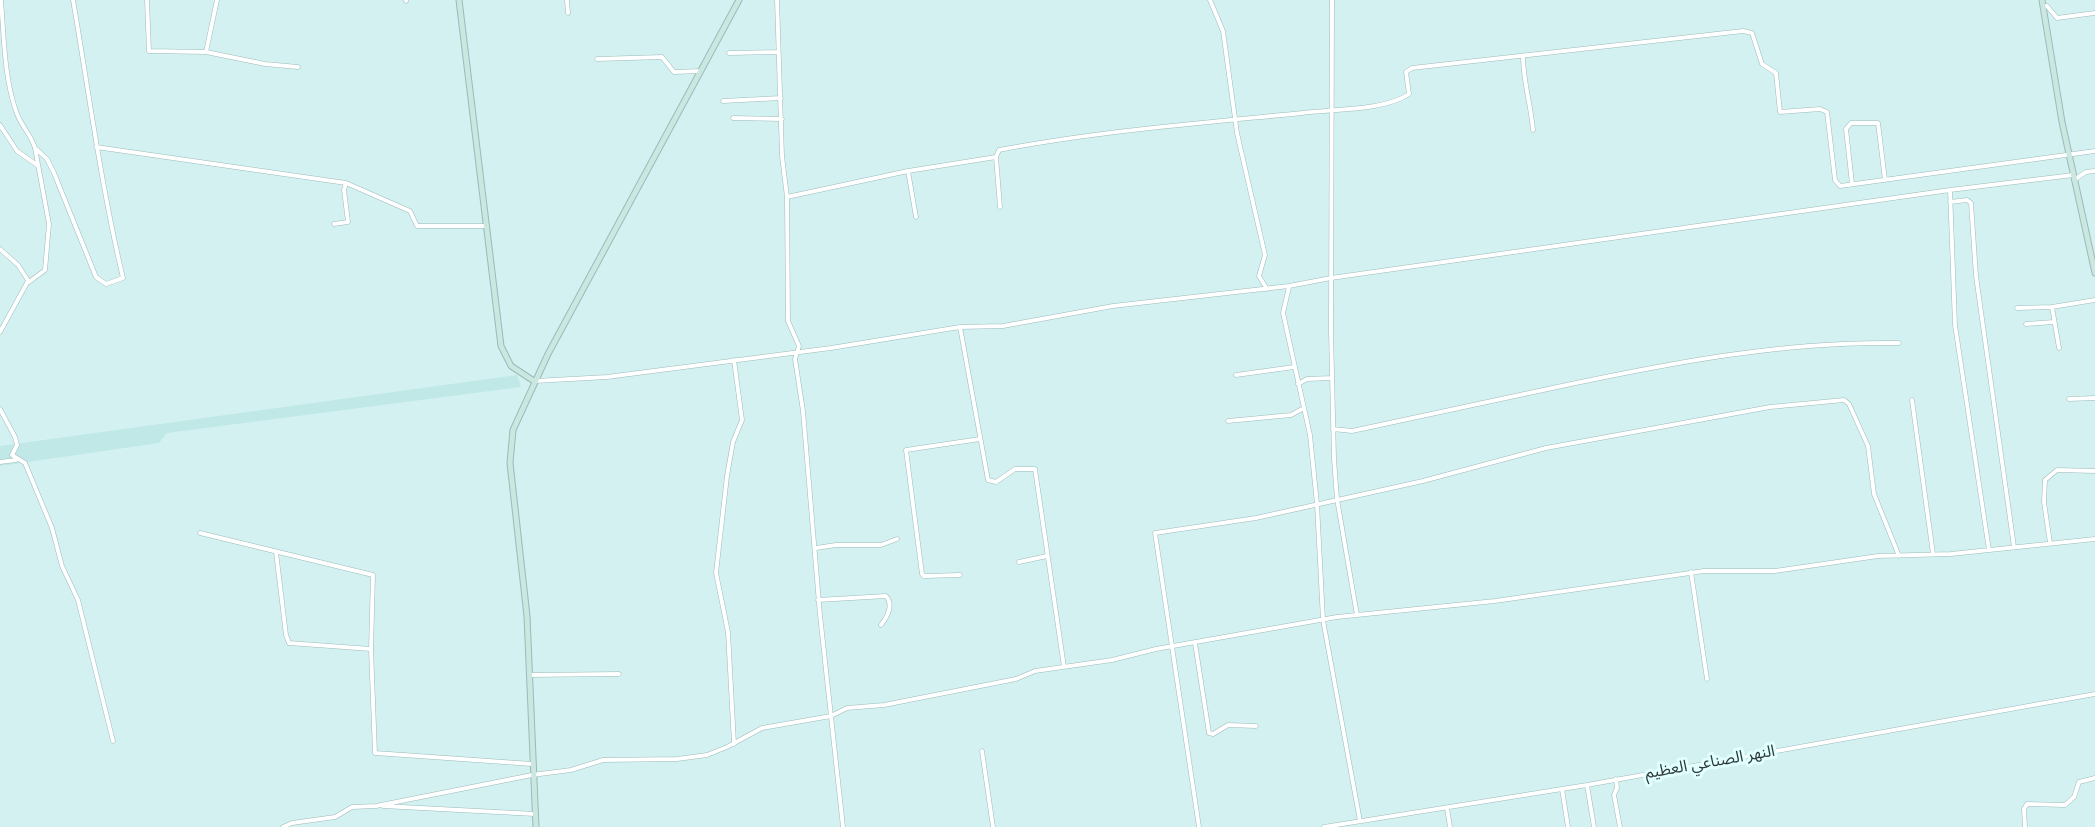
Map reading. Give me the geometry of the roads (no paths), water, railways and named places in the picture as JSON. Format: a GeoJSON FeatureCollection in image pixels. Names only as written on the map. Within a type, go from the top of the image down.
{"type":"FeatureCollection","features":[{"type":"Feature","properties":{"kind":"street"},"geometry":{"type":"LineString","coordinates":[[0,332],[28,281],[43,273],[47,262],[49,224],[35,148],[31,136],[16,113],[12,100],[1,0]]}},
{"type":"Feature","properties":{"kind":"street"},"geometry":{"type":"LineString","coordinates":[[35,148],[51,165],[96,277],[106,284],[123,278],[96,147],[73,0]]}},
{"type":"Feature","properties":{"kind":"street"},"geometry":{"type":"LineString","coordinates":[[147,0],[149,51],[206,52],[265,64],[298,66]]}},
{"type":"Feature","properties":{"kind":"street"},"geometry":{"type":"LineString","coordinates":[[206,52],[217,0]]}},
{"type":"Feature","properties":{"kind":"street"},"geometry":{"type":"LineString","coordinates":[[459,0],[502,353],[511,366],[534,381],[608,377],[797,353],[960,327],[1003,326],[1079,311],[1233,291],[1268,289],[1331,278],[1950,190],[2074,177],[2095,171]]}},
{"type":"Feature","properties":{"kind":"street"},"geometry":{"type":"LineString","coordinates":[[567,0],[568,13]]}},
{"type":"Feature","properties":{"kind":"street"},"geometry":{"type":"LineString","coordinates":[[536,827],[526,609],[510,457],[513,430],[534,381],[740,0]]}},
{"type":"Feature","properties":{"kind":"street"},"geometry":{"type":"LineString","coordinates":[[777,0],[782,156],[787,197],[788,321],[790,330],[797,341],[795,359],[801,399],[843,827]]}},
{"type":"Feature","properties":{"kind":"street"},"geometry":{"type":"LineString","coordinates":[[1210,0],[1223,31],[1235,121],[1265,255],[1259,276],[1268,289]]}},
{"type":"Feature","properties":{"kind":"street"},"geometry":{"type":"LineString","coordinates":[[1332,0],[1331,378],[1333,429],[1337,499],[1357,615]]}},
{"type":"Feature","properties":{"kind":"street"},"geometry":{"type":"LineString","coordinates":[[2042,3],[2057,18],[2095,14]]}},
{"type":"Feature","properties":{"kind":"street"},"geometry":{"type":"LineString","coordinates":[[2042,3],[2069,154],[2093,252],[2095,273]]}},
{"type":"Feature","properties":{"kind":"street"},"geometry":{"type":"LineString","coordinates":[[1000,207],[996,157],[999,150],[1155,127],[1332,111],[1407,96],[1410,91],[1406,71],[1410,68],[1749,32],[1755,38],[1762,64],[1776,73],[1780,112],[1820,109],[1827,112],[1836,183],[1840,186],[2095,151]]}},
{"type":"Feature","properties":{"kind":"street"},"geometry":{"type":"LineString","coordinates":[[729,53],[778,52]]}},
{"type":"Feature","properties":{"kind":"street"},"geometry":{"type":"LineString","coordinates":[[1523,56],[1523,77],[1531,104],[1533,130]]}},
{"type":"Feature","properties":{"kind":"street"},"geometry":{"type":"LineString","coordinates":[[597,59],[662,57],[674,72],[701,71]]}},
{"type":"Feature","properties":{"kind":"street"},"geometry":{"type":"LineString","coordinates":[[723,100],[781,98]]}},
{"type":"Feature","properties":{"kind":"street"},"geometry":{"type":"LineString","coordinates":[[733,118],[782,118]]}},
{"type":"Feature","properties":{"kind":"street"},"geometry":{"type":"LineString","coordinates":[[1852,184],[1846,129],[1851,123],[1878,123],[1885,180]]}},
{"type":"Feature","properties":{"kind":"street"},"geometry":{"type":"LineString","coordinates":[[0,125],[17,151],[38,165]]}},
{"type":"Feature","properties":{"kind":"street"},"geometry":{"type":"LineString","coordinates":[[96,147],[346,183],[405,207],[413,214],[417,226],[487,226]]}},
{"type":"Feature","properties":{"kind":"street"},"geometry":{"type":"LineString","coordinates":[[787,197],[908,171],[996,157]]}},
{"type":"Feature","properties":{"kind":"street"},"geometry":{"type":"LineString","coordinates":[[908,171],[916,217]]}},
{"type":"Feature","properties":{"kind":"street"},"geometry":{"type":"LineString","coordinates":[[334,224],[348,222],[344,190],[346,183]]}},
{"type":"Feature","properties":{"kind":"street"},"geometry":{"type":"LineString","coordinates":[[1950,190],[1955,325],[1989,550]]}},
{"type":"Feature","properties":{"kind":"street"},"geometry":{"type":"LineString","coordinates":[[1950,202],[1967,200],[1971,202],[1976,276],[2014,547]]}},
{"type":"Feature","properties":{"kind":"street"},"geometry":{"type":"LineString","coordinates":[[0,249],[18,265],[28,281]]}},
{"type":"Feature","properties":{"kind":"street"},"geometry":{"type":"LineString","coordinates":[[1289,286],[1282,313],[1310,435],[1317,504],[1323,620],[1360,821]]}},
{"type":"Feature","properties":{"kind":"street"},"geometry":{"type":"LineString","coordinates":[[2017,308],[2052,307],[2095,300]]}},
{"type":"Feature","properties":{"kind":"street"},"geometry":{"type":"LineString","coordinates":[[2052,307],[2059,348]]}},
{"type":"Feature","properties":{"kind":"street"},"geometry":{"type":"LineString","coordinates":[[2026,324],[2054,322]]}},
{"type":"Feature","properties":{"kind":"street"},"geometry":{"type":"LineString","coordinates":[[960,327],[989,482],[996,482],[1015,470],[1035,468],[1064,667]]}},
{"type":"Feature","properties":{"kind":"street"},"geometry":{"type":"LineString","coordinates":[[1333,429],[1352,431],[1704,358],[1776,351],[1815,344],[1899,343]]}},
{"type":"Feature","properties":{"kind":"street"},"geometry":{"type":"LineString","coordinates":[[734,360],[742,420],[733,442],[727,476],[716,573],[728,632],[734,744]]}},
{"type":"Feature","properties":{"kind":"street"},"geometry":{"type":"LineString","coordinates":[[1236,375],[1294,367]]}},
{"type":"Feature","properties":{"kind":"street"},"geometry":{"type":"LineString","coordinates":[[1298,384],[1307,379],[1331,378]]}},
{"type":"Feature","properties":{"kind":"street"},"geometry":{"type":"LineString","coordinates":[[2068,399],[2095,398]]}},
{"type":"Feature","properties":{"kind":"street"},"geometry":{"type":"LineString","coordinates":[[1199,827],[1155,533],[1256,518],[1423,481],[1546,448],[1759,409],[1844,400],[1849,404],[1868,446],[1874,494],[1899,556]]}},
{"type":"Feature","properties":{"kind":"street"},"geometry":{"type":"LineString","coordinates":[[1912,400],[1933,554]]}},
{"type":"Feature","properties":{"kind":"street"},"geometry":{"type":"LineString","coordinates":[[1228,421],[1291,415],[1302,408]]}},
{"type":"Feature","properties":{"kind":"street"},"geometry":{"type":"LineString","coordinates":[[0,409],[15,437],[16,445],[12,455],[16,460]]}},
{"type":"Feature","properties":{"kind":"street"},"geometry":{"type":"LineString","coordinates":[[960,575],[924,576],[922,573],[906,450],[980,439]]}},
{"type":"Feature","properties":{"kind":"street"},"geometry":{"type":"LineString","coordinates":[[0,462],[16,460],[25,463],[52,528],[62,566],[78,600],[89,637],[112,741]]}},
{"type":"Feature","properties":{"kind":"street"},"geometry":{"type":"LineString","coordinates":[[2050,543],[2043,502],[2045,480],[2057,470],[2095,471]]}},
{"type":"Feature","properties":{"kind":"street"},"geometry":{"type":"LineString","coordinates":[[200,533],[373,575],[371,649],[375,753],[532,764]]}},
{"type":"Feature","properties":{"kind":"street"},"geometry":{"type":"LineString","coordinates":[[816,548],[881,545],[897,539]]}},
{"type":"Feature","properties":{"kind":"street"},"geometry":{"type":"LineString","coordinates":[[376,806],[532,775],[571,770],[603,760],[677,759],[707,755],[734,744],[762,728],[831,716],[847,708],[884,705],[1016,679],[1035,671],[1323,620],[1495,601],[1691,572],[1775,572],[1859,558],[1989,550],[2095,539]]}},
{"type":"Feature","properties":{"kind":"street"},"geometry":{"type":"LineString","coordinates":[[276,552],[286,635],[289,643],[371,649]]}},
{"type":"Feature","properties":{"kind":"street"},"geometry":{"type":"LineString","coordinates":[[1019,562],[1047,556]]}},
{"type":"Feature","properties":{"kind":"street"},"geometry":{"type":"LineString","coordinates":[[1691,572],[1707,679]]}},
{"type":"Feature","properties":{"kind":"street"},"geometry":{"type":"LineString","coordinates":[[819,600],[886,596],[889,600],[889,613],[881,624]]}},
{"type":"Feature","properties":{"kind":"street"},"geometry":{"type":"LineString","coordinates":[[1195,643],[1209,733],[1213,734],[1230,724],[1256,726]]}},
{"type":"Feature","properties":{"kind":"street"},"geometry":{"type":"LineString","coordinates":[[528,675],[618,674]]}},
{"type":"Feature","properties":{"kind":"street","name":"النهر الصناعي العظيم"},"geometry":{"type":"LineString","coordinates":[[1324,827],[1616,780],[2095,694]]}},
{"type":"Feature","properties":{"kind":"street"},"geometry":{"type":"LineString","coordinates":[[982,751],[993,827]]}},
{"type":"Feature","properties":{"kind":"street"},"geometry":{"type":"LineString","coordinates":[[2025,827],[2024,809],[2027,804],[2065,805],[2074,797],[2079,782],[2095,778]]}},
{"type":"Feature","properties":{"kind":"street"},"geometry":{"type":"LineString","coordinates":[[1616,780],[1614,799],[1620,827]]}},
{"type":"Feature","properties":{"kind":"street"},"geometry":{"type":"LineString","coordinates":[[1587,784],[1594,827]]}},
{"type":"Feature","properties":{"kind":"street"},"geometry":{"type":"LineString","coordinates":[[1562,789],[1568,827]]}},
{"type":"Feature","properties":{"kind":"street"},"geometry":{"type":"LineString","coordinates":[[283,827],[292,823],[335,817],[352,807],[376,806],[535,814]]}},
{"type":"Feature","properties":{"kind":"street"},"geometry":{"type":"LineString","coordinates":[[1448,808],[1450,827]]}}]}
